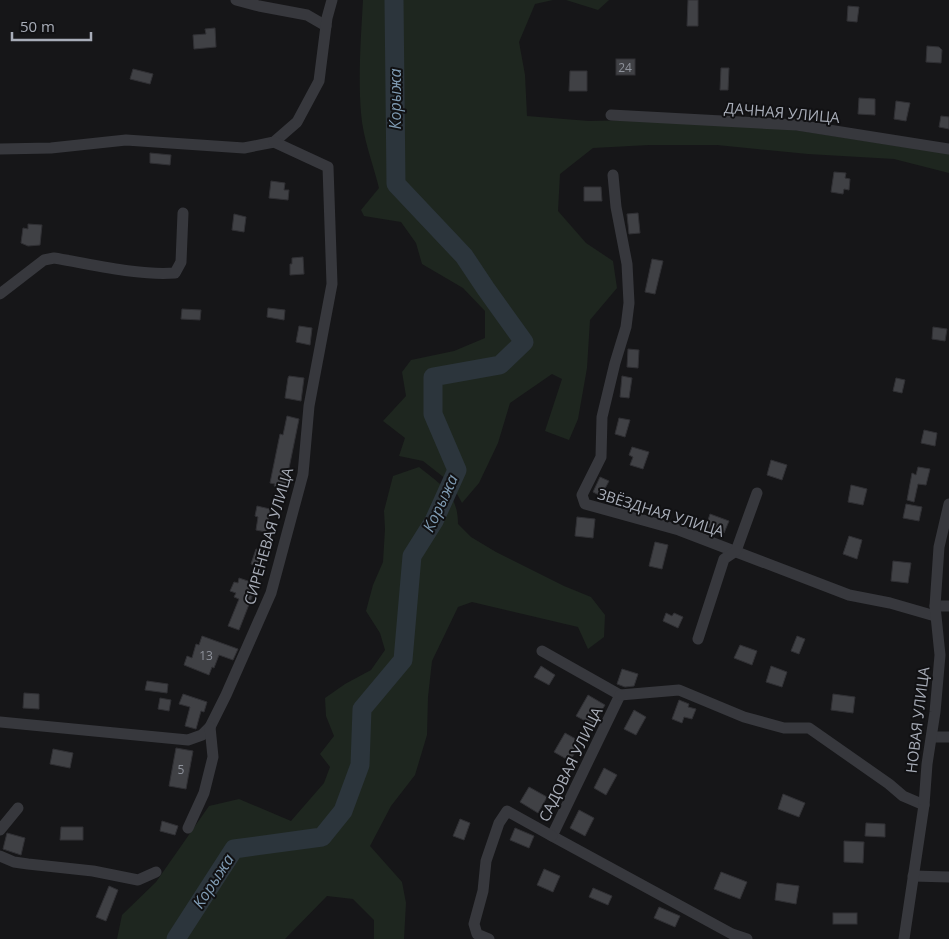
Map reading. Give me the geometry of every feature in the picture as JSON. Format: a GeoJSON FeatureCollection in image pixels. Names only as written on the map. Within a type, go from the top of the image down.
{"type":"FeatureCollection","features":[{"type":"Feature","properties":{"kind":"street"},"geometry":{"type":"LineString","coordinates":[[236,0],[307,16],[326,26]]}},
{"type":"Feature","properties":{"kind":"street"},"geometry":{"type":"LineString","coordinates":[[0,149],[51,148],[126,140],[244,148],[274,142],[297,122],[319,81],[326,26],[332,0]]}},
{"type":"Feature","properties":{"kind":"street","name":"ДАЧНАЯ УЛИЦА"},"geometry":{"type":"LineString","coordinates":[[611,115],[797,125],[949,149]]}},
{"type":"Feature","properties":{"kind":"street","name":"СИРЕНЕВАЯ УЛИЦА"},"geometry":{"type":"LineString","coordinates":[[210,727],[226,695],[270,593],[304,474],[309,406],[332,284],[328,167],[274,142]]}},
{"type":"Feature","properties":{"kind":"street","name":"ЗВЁЗДНАЯ УЛИЦА"},"geometry":{"type":"LineString","coordinates":[[613,175],[616,206],[627,264],[629,303],[626,327],[602,417],[602,456],[582,495],[585,504],[679,530],[849,595],[935,611],[949,606]]}},
{"type":"Feature","properties":{"kind":"street"},"geometry":{"type":"LineString","coordinates":[[0,294],[44,260],[54,258],[128,270],[164,274],[175,273],[181,262],[183,212]]}},
{"type":"Feature","properties":{"kind":"street"},"geometry":{"type":"LineString","coordinates":[[698,639],[724,559],[736,551],[757,492]]}},
{"type":"Feature","properties":{"kind":"street","name":"НОВАЯ УЛИЦА"},"geometry":{"type":"LineString","coordinates":[[904,939],[924,805],[927,764],[932,736],[940,655],[935,611],[940,547],[949,504]]}},
{"type":"Feature","properties":{"kind":"street","name":"САДОВАЯ УЛИЦА"},"geometry":{"type":"LineString","coordinates":[[542,652],[620,695],[552,836],[732,934],[747,939]]}},
{"type":"Feature","properties":{"kind":"street"},"geometry":{"type":"LineString","coordinates":[[620,695],[679,690],[744,717],[784,728],[808,728],[889,784],[903,796],[924,805]]}},
{"type":"Feature","properties":{"kind":"street"},"geometry":{"type":"LineString","coordinates":[[0,722],[188,740],[202,735],[210,727]]}},
{"type":"Feature","properties":{"kind":"street"},"geometry":{"type":"LineString","coordinates":[[188,828],[204,793],[213,757],[210,727]]}},
{"type":"Feature","properties":{"kind":"street"},"geometry":{"type":"LineString","coordinates":[[932,736],[949,737]]}},
{"type":"Feature","properties":{"kind":"street"},"geometry":{"type":"LineString","coordinates":[[0,830],[18,808]]}},
{"type":"Feature","properties":{"kind":"street"},"geometry":{"type":"LineString","coordinates":[[488,939],[477,934],[474,924],[483,891],[486,861],[499,823],[507,811],[552,836]]}},
{"type":"Feature","properties":{"kind":"street"},"geometry":{"type":"LineString","coordinates":[[0,856],[14,862],[93,871],[138,880],[156,872]]}},
{"type":"Feature","properties":{"kind":"street"},"geometry":{"type":"LineString","coordinates":[[913,876],[949,877]]}},
{"type":"Feature","properties":{"kind":"shaded area"},"geometry":{"type":"Polygon","coordinates":[[[363,0],[553,0],[535,4],[519,42],[525,75],[527,116],[589,121],[638,120],[749,123],[949,154],[949,173],[894,159],[808,154],[717,145],[649,145],[593,148],[560,174],[558,211],[586,243],[613,261],[617,288],[590,320],[587,368],[578,419],[569,440],[545,431],[562,379],[552,374],[510,403],[498,443],[479,483],[462,503],[451,483],[423,461],[399,456],[405,438],[383,421],[406,396],[402,372],[411,360],[454,351],[485,338],[485,311],[463,288],[422,264],[416,243],[401,222],[364,216],[361,210],[379,188],[366,142],[361,113],[360,71],[363,0]]]}},
{"type":"Feature","properties":{"kind":"shaded area"},"geometry":{"type":"Polygon","coordinates":[[[566,0],[609,0],[598,10],[566,0]]]}},
{"type":"Feature","properties":{"kind":"shaded area"},"geometry":{"type":"Polygon","coordinates":[[[419,467],[447,491],[455,505],[458,524],[471,537],[496,552],[564,586],[591,597],[605,615],[604,637],[588,649],[578,627],[472,602],[458,607],[432,661],[428,697],[427,735],[415,775],[391,806],[370,846],[402,882],[406,903],[404,939],[374,939],[374,920],[353,899],[327,896],[285,939],[117,939],[122,915],[156,882],[209,806],[239,799],[291,821],[324,783],[330,767],[320,754],[334,736],[326,716],[325,698],[345,684],[371,670],[385,650],[380,633],[366,611],[373,585],[383,562],[384,511],[393,476],[419,467]]]}},
{"type":"Feature","properties":{"kind":"building"},"geometry":{"type":"Polygon","coordinates":[[[688,0],[698,0],[698,26],[687,26],[688,0]]]}},
{"type":"Feature","properties":{"kind":"building"},"geometry":{"type":"Polygon","coordinates":[[[848,6],[859,7],[857,22],[847,21],[848,6]]]}},
{"type":"Feature","properties":{"kind":"building"},"geometry":{"type":"Polygon","coordinates":[[[215,28],[216,47],[194,49],[193,35],[206,34],[205,29],[215,28]]]}},
{"type":"Feature","properties":{"kind":"building"},"geometry":{"type":"Polygon","coordinates":[[[927,46],[939,47],[942,50],[941,63],[926,62],[927,46]]]}},
{"type":"Feature","properties":{"kind":"building"},"geometry":{"type":"Polygon","coordinates":[[[616,59],[635,59],[635,75],[616,75],[616,59]]]}},
{"type":"Feature","properties":{"kind":"building"},"geometry":{"type":"Polygon","coordinates":[[[721,68],[729,68],[728,90],[720,90],[721,68]]]}},
{"type":"Feature","properties":{"kind":"building"},"geometry":{"type":"Polygon","coordinates":[[[133,69],[153,74],[150,84],[130,79],[133,69]]]}},
{"type":"Feature","properties":{"kind":"building"},"geometry":{"type":"Polygon","coordinates":[[[570,71],[587,71],[587,91],[569,91],[570,71]]]}},
{"type":"Feature","properties":{"kind":"building"},"geometry":{"type":"Polygon","coordinates":[[[859,98],[875,99],[875,115],[858,114],[859,98]]]}},
{"type":"Feature","properties":{"kind":"building"},"geometry":{"type":"Polygon","coordinates":[[[896,101],[910,103],[906,121],[894,119],[896,101]]]}},
{"type":"Feature","properties":{"kind":"building"},"geometry":{"type":"Polygon","coordinates":[[[941,116],[949,117],[949,129],[939,127],[941,116]]]}},
{"type":"Feature","properties":{"kind":"building"},"geometry":{"type":"Polygon","coordinates":[[[150,153],[171,155],[170,165],[150,163],[150,153]]]}},
{"type":"Feature","properties":{"kind":"building"},"geometry":{"type":"Polygon","coordinates":[[[834,172],[846,173],[845,178],[850,179],[849,190],[844,189],[843,194],[831,192],[834,172]]]}},
{"type":"Feature","properties":{"kind":"building"},"geometry":{"type":"Polygon","coordinates":[[[271,181],[285,183],[284,190],[289,190],[288,200],[269,198],[271,181]]]}},
{"type":"Feature","properties":{"kind":"building"},"geometry":{"type":"Polygon","coordinates":[[[584,187],[601,187],[602,201],[584,201],[584,187]]]}},
{"type":"Feature","properties":{"kind":"building"},"geometry":{"type":"Polygon","coordinates":[[[638,213],[640,233],[629,234],[627,214],[638,213]]]}},
{"type":"Feature","properties":{"kind":"building"},"geometry":{"type":"Polygon","coordinates":[[[234,214],[246,217],[244,232],[232,230],[234,214]]]}},
{"type":"Feature","properties":{"kind":"building"},"geometry":{"type":"Polygon","coordinates":[[[28,224],[42,225],[40,245],[28,246],[21,243],[23,228],[28,229],[28,224]]]}},
{"type":"Feature","properties":{"kind":"building"},"geometry":{"type":"Polygon","coordinates":[[[303,257],[304,274],[290,275],[292,258],[303,257]]]}},
{"type":"Feature","properties":{"kind":"building"},"geometry":{"type":"Polygon","coordinates":[[[652,259],[663,261],[655,294],[645,292],[652,259]]]}},
{"type":"Feature","properties":{"kind":"building"},"geometry":{"type":"Polygon","coordinates":[[[268,308],[285,310],[284,320],[267,317],[268,308]]]}},
{"type":"Feature","properties":{"kind":"building"},"geometry":{"type":"Polygon","coordinates":[[[182,309],[201,310],[200,320],[181,319],[182,309]]]}},
{"type":"Feature","properties":{"kind":"building"},"geometry":{"type":"Polygon","coordinates":[[[299,326],[312,328],[310,345],[296,342],[299,326]]]}},
{"type":"Feature","properties":{"kind":"building"},"geometry":{"type":"Polygon","coordinates":[[[933,327],[947,329],[945,341],[932,339],[933,327]]]}},
{"type":"Feature","properties":{"kind":"building"},"geometry":{"type":"Polygon","coordinates":[[[628,349],[639,350],[638,368],[627,367],[628,349]]]}},
{"type":"Feature","properties":{"kind":"building"},"geometry":{"type":"Polygon","coordinates":[[[289,376],[304,378],[301,401],[285,398],[289,376]]]}},
{"type":"Feature","properties":{"kind":"building"},"geometry":{"type":"Polygon","coordinates":[[[622,376],[632,378],[629,398],[620,397],[622,376]]]}},
{"type":"Feature","properties":{"kind":"building"},"geometry":{"type":"Polygon","coordinates":[[[896,378],[905,380],[902,393],[893,391],[896,378]]]}},
{"type":"Feature","properties":{"kind":"building"},"geometry":{"type":"Polygon","coordinates":[[[287,416],[299,419],[285,488],[274,486],[275,484],[270,483],[280,434],[283,435],[287,416]]]}},
{"type":"Feature","properties":{"kind":"building"},"geometry":{"type":"Polygon","coordinates":[[[619,418],[630,420],[625,437],[615,434],[619,418]]]}},
{"type":"Feature","properties":{"kind":"building"},"geometry":{"type":"Polygon","coordinates":[[[924,430],[937,433],[935,446],[921,443],[924,430]]]}},
{"type":"Feature","properties":{"kind":"building"},"geometry":{"type":"Polygon","coordinates":[[[632,447],[649,452],[643,469],[630,465],[633,457],[629,455],[632,447]]]}},
{"type":"Feature","properties":{"kind":"building"},"geometry":{"type":"Polygon","coordinates":[[[771,460],[787,465],[782,480],[767,475],[771,460]]]}},
{"type":"Feature","properties":{"kind":"building"},"geometry":{"type":"Polygon","coordinates":[[[918,467],[930,469],[926,485],[918,484],[914,502],[907,500],[912,473],[916,475],[918,467]]]}},
{"type":"Feature","properties":{"kind":"building"},"geometry":{"type":"Polygon","coordinates":[[[600,477],[609,481],[601,496],[593,492],[600,477]]]}},
{"type":"Feature","properties":{"kind":"building"},"geometry":{"type":"Polygon","coordinates":[[[851,485],[867,489],[863,505],[848,502],[851,485]]]}},
{"type":"Feature","properties":{"kind":"building"},"geometry":{"type":"Polygon","coordinates":[[[906,504],[922,507],[919,521],[903,518],[906,504]]]}},
{"type":"Feature","properties":{"kind":"building"},"geometry":{"type":"Polygon","coordinates":[[[257,506],[270,509],[266,532],[256,530],[258,517],[255,516],[257,506]]]}},
{"type":"Feature","properties":{"kind":"building"},"geometry":{"type":"Polygon","coordinates":[[[710,514],[729,521],[724,533],[706,526],[710,514]]]}},
{"type":"Feature","properties":{"kind":"building"},"geometry":{"type":"Polygon","coordinates":[[[577,517],[595,519],[593,538],[575,536],[577,517]]]}},
{"type":"Feature","properties":{"kind":"building"},"geometry":{"type":"Polygon","coordinates":[[[849,536],[862,540],[857,559],[843,554],[849,536]]]}},
{"type":"Feature","properties":{"kind":"building"},"geometry":{"type":"Polygon","coordinates":[[[655,542],[668,545],[662,569],[649,566],[655,542]]]}},
{"type":"Feature","properties":{"kind":"building"},"geometry":{"type":"Polygon","coordinates":[[[256,549],[266,552],[262,568],[251,564],[256,549]]]}},
{"type":"Feature","properties":{"kind":"building"},"geometry":{"type":"Polygon","coordinates":[[[893,561],[911,563],[908,583],[891,581],[893,561]]]}},
{"type":"Feature","properties":{"kind":"building"},"geometry":{"type":"Polygon","coordinates":[[[239,578],[257,584],[239,630],[228,626],[239,599],[234,597],[236,593],[230,591],[234,582],[238,583],[239,578]]]}},
{"type":"Feature","properties":{"kind":"building"},"geometry":{"type":"Polygon","coordinates":[[[666,613],[672,616],[674,613],[683,617],[678,628],[663,621],[666,613]]]}},
{"type":"Feature","properties":{"kind":"building"},"geometry":{"type":"Polygon","coordinates":[[[202,636],[238,649],[233,660],[219,655],[209,675],[184,665],[187,656],[192,658],[196,644],[199,645],[202,636]]]}},
{"type":"Feature","properties":{"kind":"building"},"geometry":{"type":"Polygon","coordinates":[[[797,636],[805,639],[799,654],[791,651],[797,636]]]}},
{"type":"Feature","properties":{"kind":"building"},"geometry":{"type":"Polygon","coordinates":[[[740,645],[757,651],[752,665],[734,658],[740,645]]]}},
{"type":"Feature","properties":{"kind":"building"},"geometry":{"type":"Polygon","coordinates":[[[541,666],[555,675],[549,685],[534,677],[541,666]]]}},
{"type":"Feature","properties":{"kind":"building"},"geometry":{"type":"Polygon","coordinates":[[[771,666],[787,672],[782,687],[766,682],[771,666]]]}},
{"type":"Feature","properties":{"kind":"building"},"geometry":{"type":"Polygon","coordinates":[[[622,669],[638,674],[634,686],[625,687],[617,684],[622,669]]]}},
{"type":"Feature","properties":{"kind":"building"},"geometry":{"type":"Polygon","coordinates":[[[147,681],[168,684],[167,693],[145,690],[147,681]]]}},
{"type":"Feature","properties":{"kind":"building"},"geometry":{"type":"Polygon","coordinates":[[[24,693],[39,694],[39,709],[23,708],[24,693]]]}},
{"type":"Feature","properties":{"kind":"building"},"geometry":{"type":"Polygon","coordinates":[[[183,694],[207,702],[204,712],[201,711],[196,729],[185,726],[190,707],[179,704],[183,694]]]}},
{"type":"Feature","properties":{"kind":"building"},"geometry":{"type":"Polygon","coordinates":[[[833,694],[855,697],[853,713],[831,710],[833,694]]]}},
{"type":"Feature","properties":{"kind":"building"},"geometry":{"type":"Polygon","coordinates":[[[588,695],[605,705],[593,725],[576,716],[588,695]]]}},
{"type":"Feature","properties":{"kind":"building"},"geometry":{"type":"Polygon","coordinates":[[[160,698],[171,700],[169,711],[158,709],[160,698]]]}},
{"type":"Feature","properties":{"kind":"building"},"geometry":{"type":"Polygon","coordinates":[[[679,700],[689,704],[688,707],[696,709],[692,719],[684,717],[682,723],[672,719],[679,700]]]}},
{"type":"Feature","properties":{"kind":"building"},"geometry":{"type":"Polygon","coordinates":[[[634,710],[646,717],[636,735],[624,729],[634,710]]]}},
{"type":"Feature","properties":{"kind":"building"},"geometry":{"type":"Polygon","coordinates":[[[565,733],[581,742],[570,761],[554,752],[565,733]]]}},
{"type":"Feature","properties":{"kind":"building"},"geometry":{"type":"Polygon","coordinates":[[[176,748],[193,751],[186,789],[169,786],[176,748]]]}},
{"type":"Feature","properties":{"kind":"building"},"geometry":{"type":"Polygon","coordinates":[[[53,749],[73,753],[70,768],[50,764],[53,749]]]}},
{"type":"Feature","properties":{"kind":"building"},"geometry":{"type":"Polygon","coordinates":[[[604,768],[617,775],[606,795],[594,788],[604,768]]]}},
{"type":"Feature","properties":{"kind":"building"},"geometry":{"type":"Polygon","coordinates":[[[529,787],[547,797],[538,813],[520,802],[529,787]]]}},
{"type":"Feature","properties":{"kind":"building"},"geometry":{"type":"Polygon","coordinates":[[[783,794],[805,803],[799,817],[778,809],[783,794]]]}},
{"type":"Feature","properties":{"kind":"building"},"geometry":{"type":"Polygon","coordinates":[[[579,810],[594,818],[585,836],[570,828],[579,810]]]}},
{"type":"Feature","properties":{"kind":"building"},"geometry":{"type":"Polygon","coordinates":[[[460,819],[470,823],[464,840],[453,836],[460,819]]]}},
{"type":"Feature","properties":{"kind":"building"},"geometry":{"type":"Polygon","coordinates":[[[162,821],[178,826],[175,835],[160,831],[162,821]]]}},
{"type":"Feature","properties":{"kind":"building"},"geometry":{"type":"Polygon","coordinates":[[[866,823],[885,824],[885,837],[865,836],[866,823]]]}},
{"type":"Feature","properties":{"kind":"building"},"geometry":{"type":"Polygon","coordinates":[[[61,827],[83,827],[83,840],[60,840],[61,827]]]}},
{"type":"Feature","properties":{"kind":"building"},"geometry":{"type":"Polygon","coordinates":[[[515,828],[534,836],[529,848],[510,840],[515,828]]]}},
{"type":"Feature","properties":{"kind":"building"},"geometry":{"type":"Polygon","coordinates":[[[7,833],[25,838],[21,855],[3,849],[7,833]]]}},
{"type":"Feature","properties":{"kind":"building"},"geometry":{"type":"Polygon","coordinates":[[[844,841],[864,842],[863,863],[844,862],[844,841]]]}},
{"type":"Feature","properties":{"kind":"building"},"geometry":{"type":"Polygon","coordinates":[[[544,869],[560,876],[553,892],[537,885],[544,869]]]}},
{"type":"Feature","properties":{"kind":"building"},"geometry":{"type":"Polygon","coordinates":[[[721,872],[747,882],[740,899],[714,889],[721,872]]]}},
{"type":"Feature","properties":{"kind":"building"},"geometry":{"type":"Polygon","coordinates":[[[777,883],[799,886],[796,904],[775,900],[777,883]]]}},
{"type":"Feature","properties":{"kind":"building"},"geometry":{"type":"Polygon","coordinates":[[[109,886],[118,890],[106,921],[96,917],[109,886]]]}},
{"type":"Feature","properties":{"kind":"building"},"geometry":{"type":"Polygon","coordinates":[[[593,888],[612,896],[608,905],[589,897],[593,888]]]}},
{"type":"Feature","properties":{"kind":"building"},"geometry":{"type":"Polygon","coordinates":[[[659,907],[680,916],[675,927],[654,918],[659,907]]]}},
{"type":"Feature","properties":{"kind":"building"},"geometry":{"type":"Polygon","coordinates":[[[833,913],[857,913],[857,924],[833,924],[833,913]]]}},
{"type":"Feature","properties":{"kind":"waterway","name":"Корыжа"},"geometry":{"type":"LineString","coordinates":[[176,939],[234,849],[322,837],[343,811],[360,765],[362,709],[403,660],[412,556],[434,521],[457,470],[433,414],[433,377],[500,365],[524,342],[464,256],[396,184],[394,0]]}}]}
